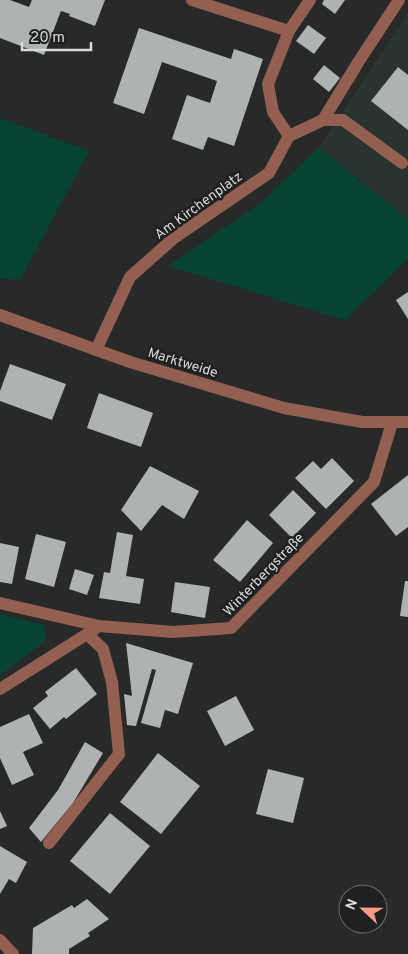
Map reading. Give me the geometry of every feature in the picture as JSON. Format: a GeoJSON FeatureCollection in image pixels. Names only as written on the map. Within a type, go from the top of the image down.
{"type":"FeatureCollection","features":[{"type":"Feature","properties":{"kind":"street"},"geometry":{"type":"LineString","coordinates":[[192,0],[289,31]]}},
{"type":"Feature","properties":{"kind":"street"},"geometry":{"type":"LineString","coordinates":[[310,0],[289,31],[268,84],[273,112],[289,136],[324,120],[343,120],[402,162]]}},
{"type":"Feature","properties":{"kind":"street"},"geometry":{"type":"LineString","coordinates":[[324,120],[359,61],[399,0]]}},
{"type":"Feature","properties":{"kind":"street","name":"Am Kirchenplatz"},"geometry":{"type":"LineString","coordinates":[[96,350],[130,277],[174,238],[269,173],[289,136]]}},
{"type":"Feature","properties":{"kind":"street","name":"Marktweide"},"geometry":{"type":"LineString","coordinates":[[0,316],[96,350],[284,408],[362,422],[408,422]]}},
{"type":"Feature","properties":{"kind":"street","name":"Winterbergstraße"},"geometry":{"type":"LineString","coordinates":[[0,603],[99,626],[173,632],[231,628],[374,482],[392,423]]}},
{"type":"Feature","properties":{"kind":"street"},"geometry":{"type":"LineString","coordinates":[[0,689],[88,635],[99,626]]}},
{"type":"Feature","properties":{"kind":"street"},"geometry":{"type":"LineString","coordinates":[[49,843],[119,754],[112,682],[103,649],[88,635]]}},
{"type":"Feature","properties":{"kind":"street"},"geometry":{"type":"LineString","coordinates":[[0,940],[13,954]]}},
{"type":"Feature","properties":{"kind":"shaded area"},"geometry":{"type":"Polygon","coordinates":[[[408,12],[408,219],[319,148],[408,12]]]}},
{"type":"Feature","properties":{"kind":"green space"},"geometry":{"type":"Polygon","coordinates":[[[0,118],[89,151],[20,280],[0,278],[0,118]]]}},
{"type":"Feature","properties":{"kind":"green space"},"geometry":{"type":"Polygon","coordinates":[[[319,148],[408,219],[408,259],[345,320],[168,266],[258,205],[319,148]]]}},
{"type":"Feature","properties":{"kind":"green space"},"geometry":{"type":"Polygon","coordinates":[[[0,614],[44,625],[46,641],[0,675],[0,614]]]}},
{"type":"Feature","properties":{"kind":"building"},"geometry":{"type":"Polygon","coordinates":[[[0,0],[10,0],[29,7],[32,0],[105,0],[95,26],[61,11],[44,55],[0,38],[0,0]]]}},
{"type":"Feature","properties":{"kind":"building"},"geometry":{"type":"Polygon","coordinates":[[[324,0],[345,0],[335,14],[322,4],[324,0]]]}},
{"type":"Feature","properties":{"kind":"building"},"geometry":{"type":"Polygon","coordinates":[[[308,25],[326,38],[314,54],[296,41],[308,25]]]}},
{"type":"Feature","properties":{"kind":"building"},"geometry":{"type":"Polygon","coordinates":[[[139,28],[231,59],[234,49],[263,59],[234,146],[208,137],[203,150],[172,139],[187,95],[210,103],[217,81],[162,62],[144,114],[113,103],[139,28]]]}},
{"type":"Feature","properties":{"kind":"building"},"geometry":{"type":"Polygon","coordinates":[[[324,65],[340,78],[329,92],[313,79],[324,65]]]}},
{"type":"Feature","properties":{"kind":"building"},"geometry":{"type":"Polygon","coordinates":[[[398,67],[408,75],[408,130],[371,101],[398,67]]]}},
{"type":"Feature","properties":{"kind":"building"},"geometry":{"type":"Polygon","coordinates":[[[408,292],[408,319],[396,300],[408,292]]]}},
{"type":"Feature","properties":{"kind":"building"},"geometry":{"type":"Polygon","coordinates":[[[10,364],[66,384],[52,420],[0,401],[0,391],[10,364]]]}},
{"type":"Feature","properties":{"kind":"building"},"geometry":{"type":"Polygon","coordinates":[[[99,393],[153,413],[141,447],[87,428],[99,393]]]}},
{"type":"Feature","properties":{"kind":"building"},"geometry":{"type":"Polygon","coordinates":[[[332,458],[354,481],[326,509],[295,478],[313,461],[321,469],[332,458]]]}},
{"type":"Feature","properties":{"kind":"building"},"geometry":{"type":"Polygon","coordinates":[[[150,466],[199,491],[184,519],[162,505],[141,531],[121,510],[150,466]]]}},
{"type":"Feature","properties":{"kind":"building"},"geometry":{"type":"Polygon","coordinates":[[[408,475],[408,527],[396,536],[371,504],[408,475]]]}},
{"type":"Feature","properties":{"kind":"building"},"geometry":{"type":"Polygon","coordinates":[[[293,490],[316,513],[292,538],[269,515],[293,490]]]}},
{"type":"Feature","properties":{"kind":"building"},"geometry":{"type":"Polygon","coordinates":[[[247,520],[273,543],[240,582],[213,560],[247,520]]]}},
{"type":"Feature","properties":{"kind":"building"},"geometry":{"type":"Polygon","coordinates":[[[117,532],[133,535],[126,576],[144,579],[140,604],[99,598],[104,572],[110,573],[117,532]]]}},
{"type":"Feature","properties":{"kind":"building"},"geometry":{"type":"Polygon","coordinates":[[[36,534],[66,542],[54,587],[25,579],[36,534]]]}},
{"type":"Feature","properties":{"kind":"building"},"geometry":{"type":"Polygon","coordinates":[[[0,543],[19,547],[12,584],[0,582],[0,543]]]}},
{"type":"Feature","properties":{"kind":"building"},"geometry":{"type":"Polygon","coordinates":[[[75,569],[94,575],[87,595],[69,589],[75,569]]]}},
{"type":"Feature","properties":{"kind":"building"},"geometry":{"type":"Polygon","coordinates":[[[405,581],[408,581],[408,617],[400,616],[405,581]]]}},
{"type":"Feature","properties":{"kind":"building"},"geometry":{"type":"Polygon","coordinates":[[[175,582],[210,587],[205,618],[171,612],[175,582]]]}},
{"type":"Feature","properties":{"kind":"building"},"geometry":{"type":"Polygon","coordinates":[[[126,643],[193,663],[178,714],[165,710],[160,728],[141,723],[156,670],[152,669],[136,726],[127,725],[124,694],[132,696],[126,643]]]}},
{"type":"Feature","properties":{"kind":"building"},"geometry":{"type":"Polygon","coordinates":[[[76,668],[97,694],[66,719],[64,717],[50,729],[33,708],[48,696],[45,692],[76,668]]]}},
{"type":"Feature","properties":{"kind":"building"},"geometry":{"type":"Polygon","coordinates":[[[236,696],[254,730],[225,746],[207,711],[236,696]]]}},
{"type":"Feature","properties":{"kind":"building"},"geometry":{"type":"Polygon","coordinates":[[[29,714],[43,743],[23,752],[34,775],[12,785],[0,758],[0,727],[29,714]]]}},
{"type":"Feature","properties":{"kind":"building"},"geometry":{"type":"Polygon","coordinates":[[[85,742],[103,753],[73,803],[41,842],[29,828],[58,790],[85,742]]]}},
{"type":"Feature","properties":{"kind":"building"},"geometry":{"type":"Polygon","coordinates":[[[158,753],[200,786],[161,834],[120,802],[158,753]]]}},
{"type":"Feature","properties":{"kind":"building"},"geometry":{"type":"Polygon","coordinates":[[[268,769],[304,778],[293,823],[256,814],[268,769]]]}},
{"type":"Feature","properties":{"kind":"building"},"geometry":{"type":"Polygon","coordinates":[[[0,811],[7,826],[0,829],[0,811]]]}},
{"type":"Feature","properties":{"kind":"building"},"geometry":{"type":"Polygon","coordinates":[[[110,813],[150,846],[110,894],[70,861],[110,813]]]}},
{"type":"Feature","properties":{"kind":"building"},"geometry":{"type":"Polygon","coordinates":[[[0,846],[27,862],[16,883],[9,879],[0,894],[0,846]]]}},
{"type":"Feature","properties":{"kind":"building"},"geometry":{"type":"Polygon","coordinates":[[[87,899],[109,919],[88,933],[90,936],[69,949],[69,954],[32,954],[33,928],[72,905],[74,908],[87,899]]]}}]}
